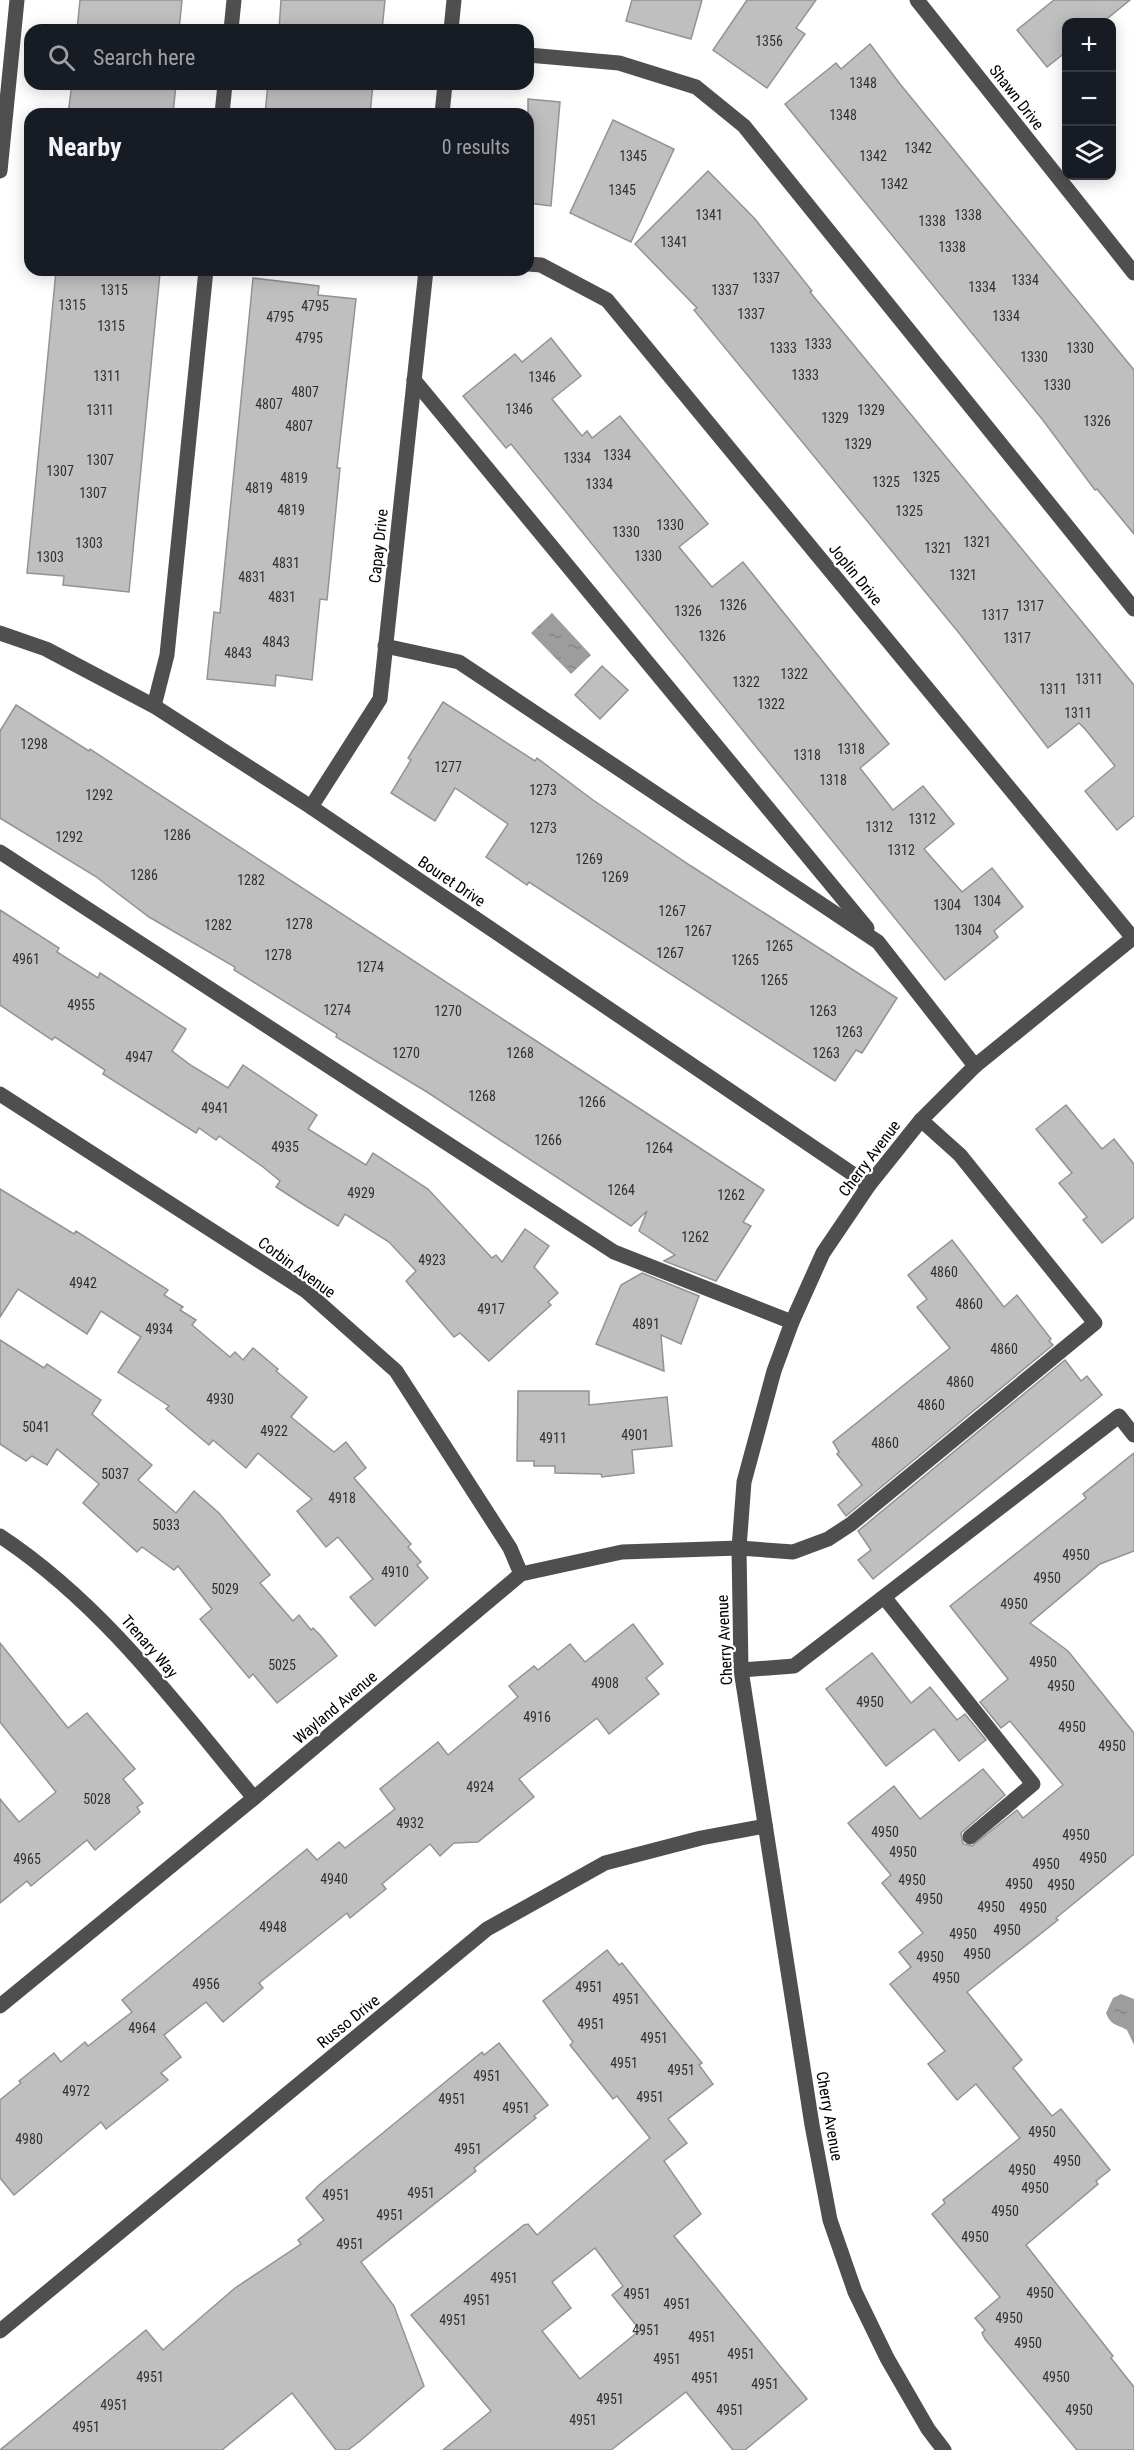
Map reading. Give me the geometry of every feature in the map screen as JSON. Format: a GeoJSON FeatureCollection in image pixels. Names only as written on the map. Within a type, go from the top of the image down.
{"type":"FeatureCollection","features":[{"type":"Feature","properties":{"kind":"street"},"geometry":{"type":"LineString","coordinates":[[0,171],[16,0]]}},
{"type":"Feature","properties":{"kind":"street"},"geometry":{"type":"LineString","coordinates":[[232,24],[234,0]]}},
{"type":"Feature","properties":{"kind":"street"},"geometry":{"type":"LineString","coordinates":[[452,24],[454,0]]}},
{"type":"Feature","properties":{"kind":"street","name":"Shawn Drive"},"geometry":{"type":"LineString","coordinates":[[917,0],[1134,273]]}},
{"type":"Feature","properties":{"kind":"street"},"geometry":{"type":"LineString","coordinates":[[534,56],[619,63],[696,87],[744,126],[1134,609]]}},
{"type":"Feature","properties":{"kind":"street"},"geometry":{"type":"LineString","coordinates":[[223,108],[224,90]]}},
{"type":"Feature","properties":{"kind":"street"},"geometry":{"type":"LineString","coordinates":[[443,108],[444,90]]}},
{"type":"Feature","properties":{"kind":"street","name":"Joplin Drive"},"geometry":{"type":"LineString","coordinates":[[534,265],[541,266],[607,300],[1133,938]]}},
{"type":"Feature","properties":{"kind":"street"},"geometry":{"type":"LineString","coordinates":[[154,706],[168,655],[205,276]]}},
{"type":"Feature","properties":{"kind":"street","name":"Capay Drive"},"geometry":{"type":"LineString","coordinates":[[311,807],[380,699],[425,276]]}},
{"type":"Feature","properties":{"kind":"street"},"geometry":{"type":"LineString","coordinates":[[414,380],[878,942],[975,1066]]}},
{"type":"Feature","properties":{"kind":"street","name":"Bouret Drive"},"geometry":{"type":"LineString","coordinates":[[0,633],[46,649],[154,706],[311,807],[869,1185]]}},
{"type":"Feature","properties":{"kind":"street"},"geometry":{"type":"LineString","coordinates":[[385,646],[459,662],[878,942]]}},
{"type":"Feature","properties":{"kind":"street"},"geometry":{"type":"LineString","coordinates":[[0,852],[614,1252],[792,1322]]}},
{"type":"Feature","properties":{"kind":"street","name":"Cherry Avenue"},"geometry":{"type":"LineString","coordinates":[[944,2450],[928,2429],[887,2358],[855,2292],[830,2220],[812,2125],[741,1670],[739,1548],[744,1482],[774,1371],[792,1322],[823,1253],[869,1185],[921,1120],[975,1066],[1133,938]]}},
{"type":"Feature","properties":{"kind":"street","name":"Corbin Avenue"},"geometry":{"type":"LineString","coordinates":[[0,1094],[306,1291],[396,1371],[510,1548],[521,1574]]}},
{"type":"Feature","properties":{"kind":"street","name":"Wayland Avenue"},"geometry":{"type":"LineString","coordinates":[[0,2006],[254,1798],[521,1574],[622,1552],[739,1548],[793,1552],[828,1539],[851,1524],[1095,1323],[960,1155],[921,1120]]}},
{"type":"Feature","properties":{"kind":"street"},"geometry":{"type":"LineString","coordinates":[[741,1670],[794,1666],[1119,1416],[1134,1435]]}},
{"type":"Feature","properties":{"kind":"street","name":"Trenary Way"},"geometry":{"type":"LineString","coordinates":[[0,1536],[34,1559],[115,1631],[254,1798]]}},
{"type":"Feature","properties":{"kind":"street"},"geometry":{"type":"LineString","coordinates":[[884,1597],[1033,1784],[970,1837]]}},
{"type":"Feature","properties":{"kind":"street","name":"Russo Drive"},"geometry":{"type":"LineString","coordinates":[[0,2331],[487,1929],[605,1863],[701,1838],[765,1826]]}},
{"type":"Feature","properties":{"kind":"water"},"geometry":{"type":"Polygon","coordinates":[[[552,613],[591,655],[571,674],[531,633],[552,613]]]}},
{"type":"Feature","properties":{"kind":"water"},"geometry":{"type":"Polygon","coordinates":[[[1121,1994],[1134,1999],[1134,2045],[1127,2030],[1112,2023],[1106,2013],[1113,1998],[1121,1994]]]}},
{"type":"Feature","properties":{"kind":"building"},"geometry":{"type":"Polygon","coordinates":[[[80,0],[182,0],[180,24],[78,24],[80,0]]]}},
{"type":"Feature","properties":{"kind":"building"},"geometry":{"type":"Polygon","coordinates":[[[281,0],[385,0],[383,24],[279,24],[281,0]]]}},
{"type":"Feature","properties":{"kind":"building"},"geometry":{"type":"Polygon","coordinates":[[[632,0],[702,0],[691,39],[626,21],[632,0]]]}},
{"type":"Feature","properties":{"kind":"building"},"geometry":{"type":"Polygon","coordinates":[[[747,0],[816,0],[796,28],[805,34],[767,88],[713,50],[747,0]]]}},
{"type":"Feature","properties":{"kind":"building"},"geometry":{"type":"Polygon","coordinates":[[[1054,0],[1130,0],[1108,18],[1062,18],[1062,55],[1047,67],[1017,30],[1054,0]]]}},
{"type":"Feature","properties":{"kind":"building"},"geometry":{"type":"Polygon","coordinates":[[[870,44],[900,84],[1134,370],[1134,534],[1097,489],[1095,490],[1042,419],[785,104],[836,63],[841,69],[870,44]]]}},
{"type":"Feature","properties":{"kind":"building"},"geometry":{"type":"Polygon","coordinates":[[[71,90],[175,90],[174,108],[69,108],[71,90]]]}},
{"type":"Feature","properties":{"kind":"building"},"geometry":{"type":"Polygon","coordinates":[[[267,90],[372,90],[371,108],[266,108],[267,90]]]}},
{"type":"Feature","properties":{"kind":"building"},"geometry":{"type":"Polygon","coordinates":[[[528,99],[560,102],[551,206],[534,204],[534,108],[528,108],[528,99]]]}},
{"type":"Feature","properties":{"kind":"building"},"geometry":{"type":"Polygon","coordinates":[[[613,120],[674,149],[631,242],[570,213],[613,120]]]}},
{"type":"Feature","properties":{"kind":"building"},"geometry":{"type":"Polygon","coordinates":[[[708,171],[755,219],[812,291],[810,292],[1134,685],[1134,816],[1117,830],[1085,791],[1115,766],[1085,729],[1079,723],[1048,748],[959,633],[694,310],[697,308],[635,244],[708,171]]]}},
{"type":"Feature","properties":{"kind":"building"},"geometry":{"type":"Polygon","coordinates":[[[56,276],[160,276],[129,592],[63,585],[64,576],[27,573],[56,276]]]}},
{"type":"Feature","properties":{"kind":"building"},"geometry":{"type":"Polygon","coordinates":[[[253,278],[319,286],[318,295],[356,299],[337,468],[340,468],[327,600],[320,599],[312,680],[276,675],[275,686],[207,679],[214,612],[220,613],[253,278]]]}},
{"type":"Feature","properties":{"kind":"building"},"geometry":{"type":"Polygon","coordinates":[[[551,338],[581,376],[552,399],[582,436],[587,431],[592,438],[620,416],[708,524],[679,547],[712,587],[743,562],[889,744],[860,768],[893,810],[923,786],[954,824],[924,849],[962,892],[992,868],[1023,907],[994,931],[998,937],[945,980],[511,444],[506,448],[463,396],[515,354],[522,362],[551,338]]]}},
{"type":"Feature","properties":{"kind":"building"},"geometry":{"type":"Polygon","coordinates":[[[602,666],[628,690],[600,719],[575,695],[602,666]]]}},
{"type":"Feature","properties":{"kind":"building"},"geometry":{"type":"Polygon","coordinates":[[[443,702],[535,761],[537,758],[593,800],[691,866],[897,998],[862,1053],[856,1050],[835,1081],[529,882],[527,885],[486,857],[508,824],[455,788],[435,821],[391,793],[411,760],[408,758],[443,702]]]}},
{"type":"Feature","properties":{"kind":"building"},"geometry":{"type":"Polygon","coordinates":[[[16,705],[89,751],[90,749],[764,1190],[743,1222],[751,1226],[716,1281],[664,1261],[675,1255],[639,1231],[647,1211],[631,1226],[427,1092],[336,1037],[337,1034],[234,970],[235,967],[149,917],[95,876],[0,818],[0,731],[16,705]]]}},
{"type":"Feature","properties":{"kind":"building"},"geometry":{"type":"Polygon","coordinates":[[[0,910],[59,948],[57,952],[98,978],[100,973],[186,1029],[172,1051],[192,1066],[228,1088],[243,1065],[317,1115],[308,1129],[366,1165],[373,1153],[428,1189],[492,1258],[496,1255],[502,1262],[525,1229],[549,1246],[534,1267],[558,1293],[548,1302],[551,1305],[489,1361],[460,1333],[454,1337],[406,1281],[416,1271],[389,1242],[345,1214],[338,1226],[276,1187],[280,1181],[219,1136],[216,1140],[199,1128],[196,1133],[103,1074],[105,1070],[55,1037],[52,1040],[0,1005],[0,910]]]}},
{"type":"Feature","properties":{"kind":"building"},"geometry":{"type":"Polygon","coordinates":[[[1066,1105],[1102,1149],[1114,1139],[1134,1164],[1134,1217],[1102,1243],[1083,1220],[1087,1217],[1059,1183],[1072,1173],[1036,1129],[1066,1105]]]}},
{"type":"Feature","properties":{"kind":"building"},"geometry":{"type":"Polygon","coordinates":[[[0,1189],[74,1234],[76,1231],[168,1290],[164,1295],[183,1307],[180,1310],[196,1320],[192,1325],[230,1357],[235,1352],[243,1360],[253,1348],[278,1369],[276,1371],[307,1397],[291,1417],[334,1452],[346,1442],[366,1468],[354,1478],[411,1544],[408,1547],[421,1562],[417,1565],[428,1578],[375,1626],[350,1597],[373,1579],[338,1537],[326,1547],[297,1511],[312,1499],[258,1453],[246,1468],[213,1440],[209,1445],[166,1409],[169,1406],[118,1372],[141,1337],[101,1311],[87,1334],[18,1289],[0,1317],[0,1189]]]}},
{"type":"Feature","properties":{"kind":"building"},"geometry":{"type":"Polygon","coordinates":[[[952,1240],[1004,1307],[1017,1295],[1051,1339],[1049,1341],[1053,1345],[846,1516],[838,1505],[862,1485],[837,1454],[839,1452],[833,1442],[950,1348],[917,1307],[927,1299],[908,1275],[952,1240]]]}},
{"type":"Feature","properties":{"kind":"building"},"geometry":{"type":"Polygon","coordinates":[[[642,1273],[699,1296],[681,1344],[661,1335],[664,1371],[596,1344],[621,1285],[642,1273]]]}},
{"type":"Feature","properties":{"kind":"building"},"geometry":{"type":"Polygon","coordinates":[[[0,1340],[44,1368],[47,1364],[101,1400],[92,1414],[152,1465],[138,1480],[176,1513],[194,1491],[219,1513],[270,1575],[260,1583],[293,1621],[299,1615],[311,1630],[313,1628],[320,1635],[337,1656],[277,1703],[253,1674],[249,1678],[200,1619],[212,1609],[178,1566],[174,1570],[142,1547],[137,1552],[83,1503],[99,1484],[57,1449],[47,1465],[32,1456],[26,1461],[0,1444],[0,1340]]]}},
{"type":"Feature","properties":{"kind":"building"},"geometry":{"type":"Polygon","coordinates":[[[1065,1360],[1081,1381],[1087,1376],[1102,1395],[873,1579],[858,1560],[871,1550],[858,1531],[1065,1360]]]}},
{"type":"Feature","properties":{"kind":"building"},"geometry":{"type":"Polygon","coordinates":[[[518,1391],[589,1391],[589,1405],[667,1397],[672,1446],[632,1450],[634,1473],[602,1477],[601,1474],[555,1473],[555,1466],[534,1466],[534,1461],[517,1461],[518,1391]]]}},
{"type":"Feature","properties":{"kind":"building"},"geometry":{"type":"Polygon","coordinates":[[[1134,1453],[1134,1551],[1100,1564],[1030,1623],[1068,1651],[1134,1733],[1134,1854],[1056,1918],[1058,1920],[967,1992],[1022,2060],[1013,2068],[1052,2116],[1061,2109],[1110,2170],[1096,2181],[1098,2184],[1026,2245],[1113,2356],[1111,2358],[1134,2387],[1134,2450],[1077,2450],[985,2339],[982,2333],[985,2330],[975,2318],[1000,2297],[932,2214],[945,2203],[943,2200],[1020,2138],[976,2084],[957,2100],[928,2064],[945,2051],[890,1984],[911,1967],[899,1952],[923,1933],[882,1883],[891,1875],[848,1823],[894,1786],[920,1819],[983,1769],[1005,1795],[961,1833],[963,1844],[972,1846],[1017,1810],[1023,1818],[1063,1785],[1010,1721],[1001,1728],[980,1702],[1008,1679],[950,1606],[1086,1498],[1083,1494],[1134,1453]]]}},
{"type":"Feature","properties":{"kind":"building"},"geometry":{"type":"Polygon","coordinates":[[[633,1624],[663,1664],[646,1678],[659,1694],[609,1734],[597,1718],[519,1779],[534,1797],[478,1842],[454,1843],[440,1856],[430,1844],[382,1884],[386,1889],[350,1918],[347,1913],[259,1983],[263,1988],[223,2022],[206,2002],[164,2035],[181,2057],[161,2073],[168,2080],[106,2129],[101,2122],[14,2195],[0,2178],[0,2100],[21,2083],[19,2081],[54,2053],[61,2062],[85,2042],[88,2046],[132,2012],[122,2000],[307,1849],[317,1860],[339,1842],[345,1848],[395,1809],[380,1789],[438,1742],[448,1755],[518,1697],[509,1686],[534,1666],[538,1670],[570,1644],[585,1662],[633,1624]]]}},
{"type":"Feature","properties":{"kind":"building"},"geometry":{"type":"Polygon","coordinates":[[[0,1643],[68,1728],[87,1713],[135,1769],[123,1779],[143,1803],[137,1807],[140,1812],[95,1850],[87,1840],[31,1886],[27,1881],[0,1903],[0,1799],[19,1822],[56,1792],[0,1722],[0,1643]]]}},
{"type":"Feature","properties":{"kind":"building"},"geometry":{"type":"Polygon","coordinates":[[[872,1653],[911,1703],[930,1687],[957,1720],[965,1714],[986,1740],[959,1761],[934,1729],[886,1766],[826,1689],[872,1653]]]}},
{"type":"Feature","properties":{"kind":"building"},"geometry":{"type":"Polygon","coordinates":[[[607,1950],[619,1965],[622,1963],[702,2063],[699,2065],[713,2084],[668,2119],[687,2143],[664,2161],[701,2214],[674,2236],[807,2399],[745,2450],[733,2450],[686,2392],[611,2450],[443,2450],[491,2411],[411,2315],[524,2225],[528,2224],[537,2235],[650,2138],[617,2096],[613,2099],[570,2045],[573,2042],[543,2001],[607,1950]],[[595,2248],[552,2282],[571,2308],[542,2331],[580,2379],[640,2330],[612,2295],[623,2286],[595,2248]]]}},
{"type":"Feature","properties":{"kind":"building"},"geometry":{"type":"Polygon","coordinates":[[[499,2043],[548,2105],[534,2116],[536,2118],[474,2168],[476,2171],[361,2262],[394,2306],[424,2386],[360,2441],[348,2450],[336,2450],[292,2393],[222,2450],[0,2450],[146,2330],[163,2350],[235,2288],[301,2244],[298,2240],[324,2220],[306,2198],[482,2052],[484,2055],[499,2043]]]}}]}
